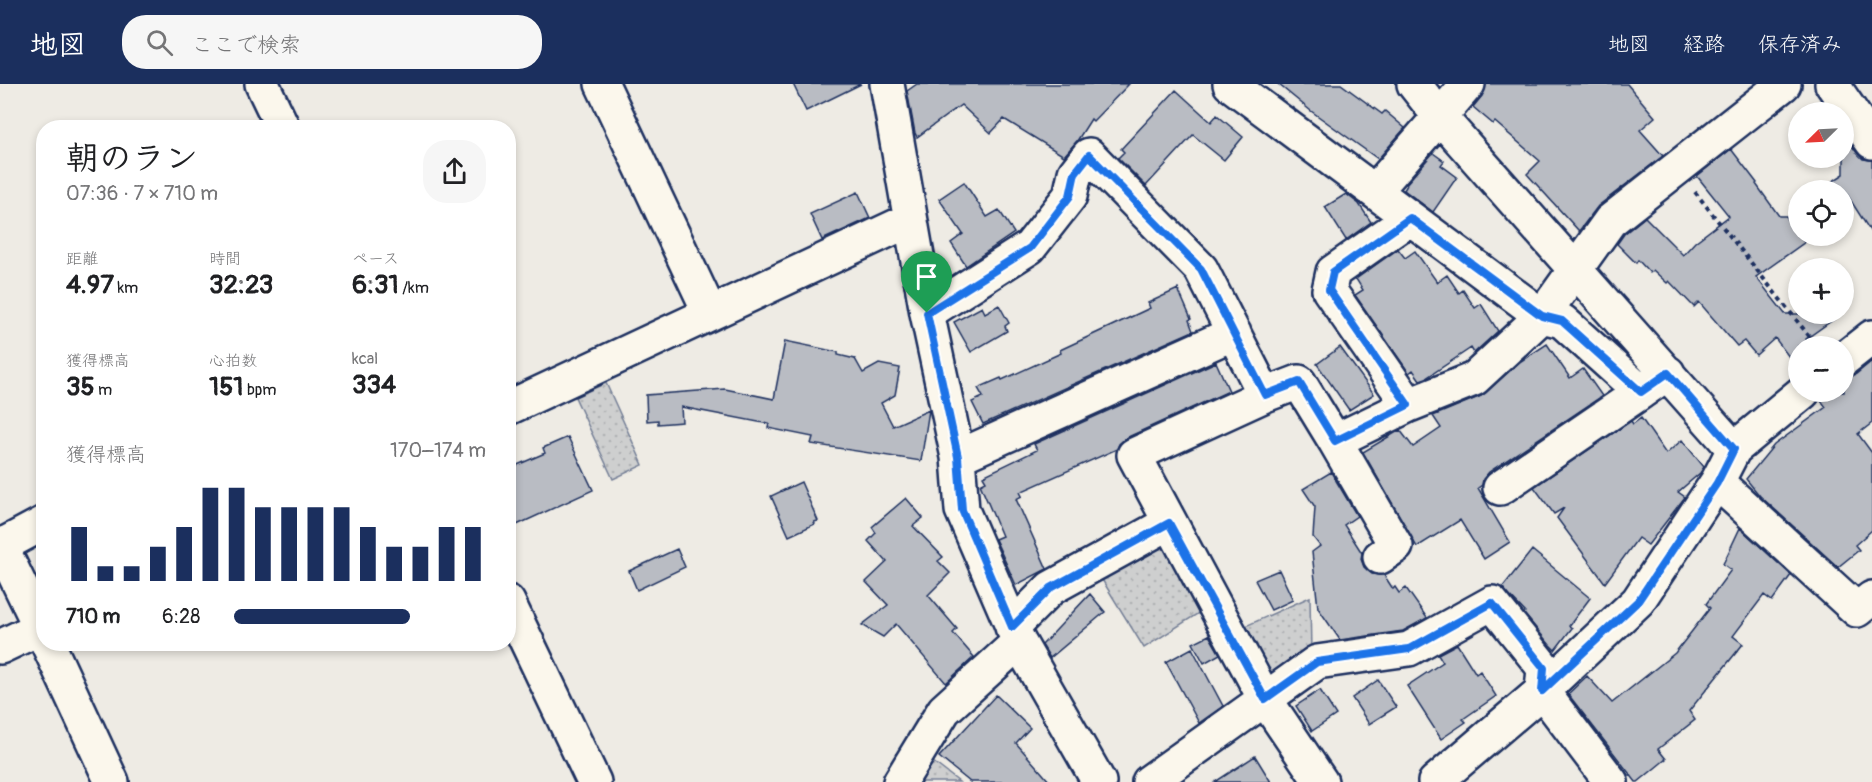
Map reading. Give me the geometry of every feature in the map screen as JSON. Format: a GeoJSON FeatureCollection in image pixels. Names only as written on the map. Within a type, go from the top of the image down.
{"type":"FeatureCollection","features":[{"type":"Feature","properties":{"kind":"street"},"geometry":{"type":"LineString","coordinates":[[262,84],[279,120]]}},
{"type":"Feature","properties":{"kind":"street"},"geometry":{"type":"LineString","coordinates":[[602,84],[710,314]]}},
{"type":"Feature","properties":{"kind":"street"},"geometry":{"type":"LineString","coordinates":[[887,84],[927,313],[958,457],[962,510],[1016,635],[1099,782]]}},
{"type":"Feature","properties":{"kind":"street"},"geometry":{"type":"LineString","coordinates":[[1230,84],[1542,316],[1562,321],[1641,392]]}},
{"type":"Feature","properties":{"kind":"street"},"geometry":{"type":"LineString","coordinates":[[1414,84],[1440,117],[1734,449]]}},
{"type":"Feature","properties":{"kind":"street"},"geometry":{"type":"LineString","coordinates":[[1375,191],[1468,84]]}},
{"type":"Feature","properties":{"kind":"street"},"geometry":{"type":"LineString","coordinates":[[1335,441],[1408,405],[1474,379],[1542,316],[1610,221],[1784,84]]}},
{"type":"Feature","properties":{"kind":"street"},"geometry":{"type":"LineString","coordinates":[[1832,84],[1872,142]]}},
{"type":"Feature","properties":{"kind":"street"},"geometry":{"type":"LineString","coordinates":[[927,313],[1030,248],[1070,196],[1075,173],[1089,155],[1201,269],[1265,395]]}},
{"type":"Feature","properties":{"kind":"street"},"geometry":{"type":"LineString","coordinates":[[1408,405],[1329,290],[1333,272],[1410,218]]}},
{"type":"Feature","properties":{"kind":"street"},"geometry":{"type":"LineString","coordinates":[[516,404],[910,220]]}},
{"type":"Feature","properties":{"kind":"street"},"geometry":{"type":"LineString","coordinates":[[958,457],[1234,333]]}},
{"type":"Feature","properties":{"kind":"street"},"geometry":{"type":"LineString","coordinates":[[1854,351],[1872,337]]}},
{"type":"Feature","properties":{"kind":"street"},"geometry":{"type":"LineString","coordinates":[[1500,488],[1668,373]]}},
{"type":"Feature","properties":{"kind":"street"},"geometry":{"type":"LineString","coordinates":[[1321,782],[1265,699],[1134,455],[1265,395],[1299,382],[1396,546],[1380,557]]}},
{"type":"Feature","properties":{"kind":"street"},"geometry":{"type":"LineString","coordinates":[[1435,782],[1542,691],[1638,601],[1717,483],[1734,449],[1791,402]]}},
{"type":"Feature","properties":{"kind":"street"},"geometry":{"type":"LineString","coordinates":[[1717,483],[1867,610]]}},
{"type":"Feature","properties":{"kind":"street"},"geometry":{"type":"LineString","coordinates":[[900,782],[944,710],[1016,635],[1051,588],[1169,523]]}},
{"type":"Feature","properties":{"kind":"street"},"geometry":{"type":"LineString","coordinates":[[36,527],[1,545],[36,617]]}},
{"type":"Feature","properties":{"kind":"street"},"geometry":{"type":"LineString","coordinates":[[1149,782],[1317,662],[1409,649],[1492,603],[1544,668],[1542,691],[1611,782]]}},
{"type":"Feature","properties":{"kind":"street"},"geometry":{"type":"LineString","coordinates":[[516,620],[594,782]]}},
{"type":"Feature","properties":{"kind":"street"},"geometry":{"type":"LineString","coordinates":[[0,646],[36,635]]}},
{"type":"Feature","properties":{"kind":"street"},"geometry":{"type":"LineString","coordinates":[[52,651],[112,782]]}},
{"type":"Feature","properties":{"kind":"path"},"geometry":{"type":"LineString","coordinates":[[1676,168],[1809,336]]}},
{"type":"Feature","properties":{"kind":"shaded area"},"geometry":{"type":"Polygon","coordinates":[[[606,383],[643,465],[613,479],[575,397],[606,383]]]}},
{"type":"Feature","properties":{"kind":"shaded area"},"geometry":{"type":"Polygon","coordinates":[[[1169,543],[1205,609],[1144,648],[1101,578],[1169,543]]]}},
{"type":"Feature","properties":{"kind":"shaded area"},"geometry":{"type":"Polygon","coordinates":[[[1310,597],[1311,653],[1275,681],[1263,675],[1239,629],[1310,597]]]}},
{"type":"Feature","properties":{"kind":"shaded area"},"geometry":{"type":"Polygon","coordinates":[[[928,758],[959,782],[912,782],[928,758]]]}},
{"type":"Feature","properties":{"kind":"building"},"geometry":{"type":"Polygon","coordinates":[[[793,84],[861,84],[806,111],[793,84]]]}},
{"type":"Feature","properties":{"kind":"building"},"geometry":{"type":"Polygon","coordinates":[[[917,84],[1129,84],[1093,121],[1091,119],[1064,156],[1004,119],[991,133],[961,105],[917,137],[907,91],[917,84]]]}},
{"type":"Feature","properties":{"kind":"building"},"geometry":{"type":"Polygon","coordinates":[[[1278,84],[1341,84],[1382,114],[1385,111],[1405,128],[1378,159],[1311,111],[1278,84]]]}},
{"type":"Feature","properties":{"kind":"building"},"geometry":{"type":"Polygon","coordinates":[[[1486,84],[1627,84],[1655,117],[1640,130],[1663,156],[1598,206],[1579,231],[1527,174],[1540,161],[1495,122],[1493,124],[1473,107],[1482,96],[1486,84]]]}},
{"type":"Feature","properties":{"kind":"building"},"geometry":{"type":"Polygon","coordinates":[[[1176,90],[1211,122],[1217,115],[1243,137],[1224,160],[1193,135],[1146,186],[1118,158],[1124,152],[1121,149],[1176,90]]]}},
{"type":"Feature","properties":{"kind":"building"},"geometry":{"type":"Polygon","coordinates":[[[1731,149],[1779,216],[1786,216],[1788,219],[1788,246],[1799,246],[1756,277],[1785,314],[1788,314],[1788,324],[1827,324],[1810,336],[1788,336],[1788,356],[1775,338],[1756,355],[1744,341],[1737,346],[1699,302],[1694,307],[1669,281],[1667,283],[1653,270],[1650,273],[1638,260],[1636,263],[1617,244],[1624,234],[1645,217],[1683,255],[1695,242],[1729,216],[1697,176],[1731,149]]]}},
{"type":"Feature","properties":{"kind":"building"},"geometry":{"type":"Polygon","coordinates":[[[1854,149],[1863,159],[1872,160],[1872,234],[1854,206],[1854,180],[1835,180],[1844,174],[1844,168],[1854,168],[1854,149]]]}},
{"type":"Feature","properties":{"kind":"building"},"geometry":{"type":"Polygon","coordinates":[[[1433,153],[1444,161],[1441,165],[1457,177],[1433,212],[1404,190],[1406,184],[1433,153]]]}},
{"type":"Feature","properties":{"kind":"building"},"geometry":{"type":"Polygon","coordinates":[[[964,182],[987,217],[999,210],[1014,233],[966,266],[951,243],[963,234],[939,199],[964,182]]]}},
{"type":"Feature","properties":{"kind":"building"},"geometry":{"type":"Polygon","coordinates":[[[858,192],[870,218],[822,240],[810,214],[858,192]]]}},
{"type":"Feature","properties":{"kind":"building"},"geometry":{"type":"Polygon","coordinates":[[[1346,194],[1359,204],[1371,222],[1346,240],[1325,207],[1346,194]]]}},
{"type":"Feature","properties":{"kind":"building"},"geometry":{"type":"Polygon","coordinates":[[[1398,249],[1405,258],[1415,251],[1437,282],[1447,275],[1459,293],[1463,290],[1475,308],[1481,304],[1498,331],[1474,353],[1471,348],[1420,380],[1413,370],[1409,373],[1355,295],[1363,290],[1356,279],[1398,249]]]}},
{"type":"Feature","properties":{"kind":"building"},"geometry":{"type":"Polygon","coordinates":[[[1178,289],[1191,319],[1189,320],[1193,331],[983,424],[972,402],[983,397],[978,388],[1001,378],[1002,380],[1061,353],[1060,350],[1150,308],[1148,303],[1178,289]]]}},
{"type":"Feature","properties":{"kind":"building"},"geometry":{"type":"Polygon","coordinates":[[[999,305],[1009,323],[1005,326],[1007,331],[971,352],[954,322],[982,307],[985,313],[999,305]]]}},
{"type":"Feature","properties":{"kind":"building"},"geometry":{"type":"Polygon","coordinates":[[[785,341],[838,352],[838,355],[855,359],[863,373],[879,364],[900,368],[895,395],[881,403],[893,426],[929,410],[921,461],[811,444],[813,437],[768,428],[769,424],[681,407],[682,422],[658,424],[658,420],[647,421],[646,395],[725,389],[774,399],[785,341]]]}},
{"type":"Feature","properties":{"kind":"building"},"geometry":{"type":"Polygon","coordinates":[[[1547,344],[1570,378],[1583,369],[1602,396],[1489,472],[1483,479],[1482,485],[1478,488],[1510,542],[1484,559],[1460,520],[1417,547],[1363,452],[1400,430],[1413,447],[1441,428],[1433,416],[1481,396],[1521,361],[1547,344]]]}},
{"type":"Feature","properties":{"kind":"building"},"geometry":{"type":"Polygon","coordinates":[[[1340,347],[1374,394],[1349,410],[1317,364],[1340,347]]]}},
{"type":"Feature","properties":{"kind":"building"},"geometry":{"type":"Polygon","coordinates":[[[1872,361],[1872,423],[1858,434],[1872,453],[1872,530],[1855,545],[1859,550],[1838,567],[1760,496],[1746,479],[1774,445],[1826,407],[1822,402],[1854,402],[1854,375],[1872,361]]]}},
{"type":"Feature","properties":{"kind":"building"},"geometry":{"type":"Polygon","coordinates":[[[1216,362],[1229,391],[1126,438],[1117,449],[1020,492],[1022,496],[1016,499],[1047,569],[1016,585],[995,539],[1002,536],[980,484],[986,481],[983,476],[1037,450],[1034,444],[1216,362]]]}},
{"type":"Feature","properties":{"kind":"building"},"geometry":{"type":"Polygon","coordinates":[[[1641,418],[1666,454],[1682,440],[1704,467],[1678,492],[1685,497],[1648,545],[1638,538],[1605,583],[1557,518],[1564,508],[1554,514],[1534,487],[1631,421],[1633,424],[1641,418]]]}},
{"type":"Feature","properties":{"kind":"building"},"geometry":{"type":"Polygon","coordinates":[[[568,437],[593,490],[516,525],[516,466],[545,453],[543,448],[568,437]]]}},
{"type":"Feature","properties":{"kind":"building"},"geometry":{"type":"Polygon","coordinates":[[[1331,472],[1357,516],[1344,525],[1362,553],[1361,559],[1364,567],[1372,574],[1384,575],[1393,589],[1395,587],[1399,593],[1406,588],[1427,618],[1403,631],[1340,640],[1318,608],[1312,552],[1320,546],[1313,537],[1315,507],[1303,489],[1331,472]]]}},
{"type":"Feature","properties":{"kind":"building"},"geometry":{"type":"Polygon","coordinates":[[[801,482],[818,521],[789,536],[771,496],[801,482]]]}},
{"type":"Feature","properties":{"kind":"building"},"geometry":{"type":"Polygon","coordinates":[[[906,498],[923,518],[913,526],[943,557],[938,561],[950,573],[928,595],[957,629],[953,633],[974,657],[946,683],[896,624],[883,637],[862,625],[888,605],[866,582],[887,562],[868,541],[876,533],[872,527],[906,498]]]}},
{"type":"Feature","properties":{"kind":"building"},"geometry":{"type":"Polygon","coordinates":[[[1740,528],[1791,575],[1772,601],[1764,595],[1733,636],[1743,644],[1689,711],[1695,720],[1658,749],[1666,759],[1636,782],[1568,694],[1587,676],[1612,703],[1675,653],[1710,608],[1706,604],[1731,570],[1723,564],[1740,528]]]}},
{"type":"Feature","properties":{"kind":"building"},"geometry":{"type":"Polygon","coordinates":[[[677,549],[685,567],[637,590],[629,571],[677,549]]]}},
{"type":"Feature","properties":{"kind":"building"},"geometry":{"type":"Polygon","coordinates":[[[1532,550],[1590,598],[1569,626],[1572,628],[1555,650],[1524,614],[1525,612],[1502,588],[1532,550]]]}},
{"type":"Feature","properties":{"kind":"building"},"geometry":{"type":"Polygon","coordinates":[[[1279,570],[1293,600],[1271,610],[1255,580],[1279,570]]]}},
{"type":"Feature","properties":{"kind":"building"},"geometry":{"type":"Polygon","coordinates":[[[1090,594],[1105,612],[1050,658],[1042,645],[1090,594]]]}},
{"type":"Feature","properties":{"kind":"building"},"geometry":{"type":"Polygon","coordinates":[[[1209,635],[1220,654],[1204,663],[1193,643],[1209,635]]]}},
{"type":"Feature","properties":{"kind":"building"},"geometry":{"type":"Polygon","coordinates":[[[1457,644],[1476,674],[1480,671],[1496,696],[1463,719],[1466,722],[1441,739],[1407,686],[1443,662],[1438,654],[1457,644]]]}},
{"type":"Feature","properties":{"kind":"building"},"geometry":{"type":"Polygon","coordinates":[[[1192,648],[1223,706],[1199,723],[1166,662],[1192,648]]]}},
{"type":"Feature","properties":{"kind":"building"},"geometry":{"type":"Polygon","coordinates":[[[1378,680],[1396,707],[1369,724],[1352,698],[1378,680]]]}},
{"type":"Feature","properties":{"kind":"building"},"geometry":{"type":"Polygon","coordinates":[[[1320,690],[1336,715],[1312,731],[1296,706],[1320,690]]]}},
{"type":"Feature","properties":{"kind":"building"},"geometry":{"type":"Polygon","coordinates":[[[996,695],[1030,728],[1016,743],[1050,782],[970,782],[939,757],[996,695]]]}},
{"type":"Feature","properties":{"kind":"building"},"geometry":{"type":"Polygon","coordinates":[[[1255,756],[1271,782],[1215,782],[1255,756]]]}},
{"type":"Feature","properties":{"kind":"route"},"geometry":{"type":"LineString","coordinates":[[1089,155],[1201,269],[1265,395],[1299,382],[1335,441],[1408,405],[1329,290],[1333,272],[1410,218],[1542,316],[1562,321],[1641,392],[1668,373],[1734,449],[1717,483],[1638,601],[1542,691],[1544,668],[1492,603],[1409,649],[1317,662],[1265,699],[1169,523],[1051,588],[1012,627],[962,510],[958,457],[927,313],[1030,248],[1070,196],[1075,173],[1089,155]]}}]}
